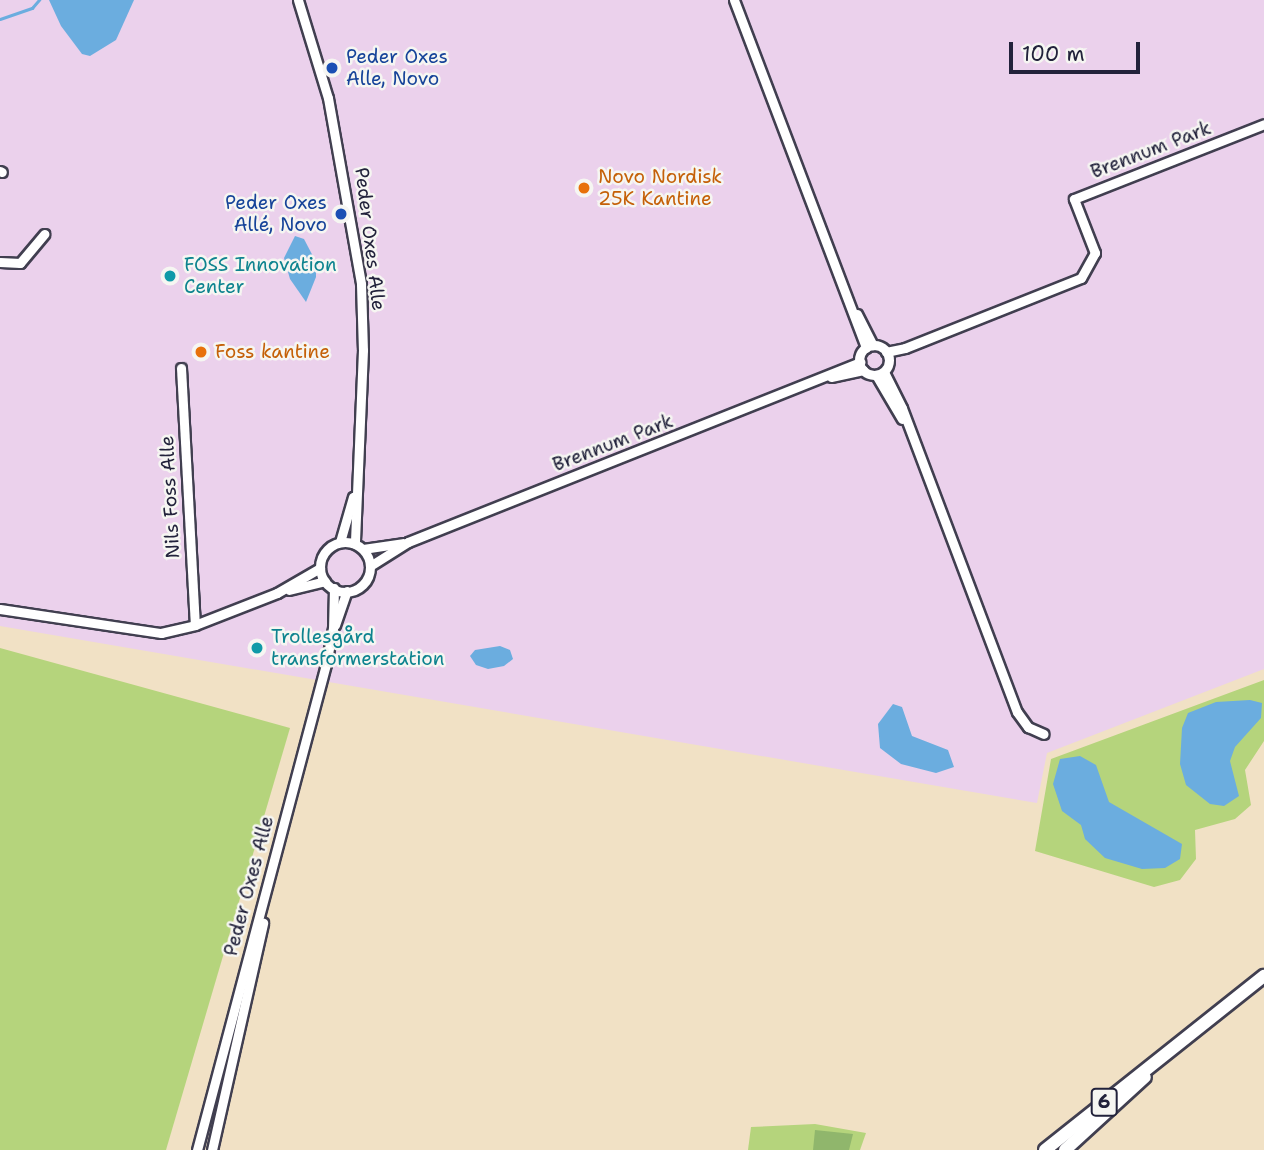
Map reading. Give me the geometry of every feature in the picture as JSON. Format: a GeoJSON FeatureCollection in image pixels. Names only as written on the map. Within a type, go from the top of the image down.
{"type":"FeatureCollection","features":[{"type":"Feature","properties":{"kind":"highway","name":"6"},"geometry":{"type":"LineString","coordinates":[[1045,1150],[1264,976]]}},
{"type":"Feature","properties":{"kind":"highway"},"geometry":{"type":"LineString","coordinates":[[1065,1150],[1129,1096],[1163,1055]]}},
{"type":"Feature","properties":{"kind":"street","name":"Peder Oxes Alle"},"geometry":{"type":"LineString","coordinates":[[298,0],[331,109],[361,284],[363,350],[355,489],[359,547]]}},
{"type":"Feature","properties":{"kind":"street"},"geometry":{"type":"LineString","coordinates":[[734,0],[869,347],[888,356],[880,373]]}},
{"type":"Feature","properties":{"kind":"street","name":"Brennum Park"},"geometry":{"type":"LineString","coordinates":[[888,356],[1081,278],[1095,253],[1074,199],[1264,124]]}},
{"type":"Feature","properties":{"kind":"street"},"geometry":{"type":"LineString","coordinates":[[0,262],[20,263],[44,234]]}},
{"type":"Feature","properties":{"kind":"street"},"geometry":{"type":"LineString","coordinates":[[869,347],[861,366],[880,373],[909,429],[1017,712],[1028,727],[1044,734]]}},
{"type":"Feature","properties":{"kind":"street","name":"Brennum Park"},"geometry":{"type":"LineString","coordinates":[[370,566],[408,542],[861,366]]}},
{"type":"Feature","properties":{"kind":"street","name":"Nils Foss Alle"},"geometry":{"type":"LineString","coordinates":[[181,368],[195,625]]}},
{"type":"Feature","properties":{"kind":"street","name":"Peder Oxes Alle"},"geometry":{"type":"LineString","coordinates":[[340,542],[355,489]]}},
{"type":"Feature","properties":{"kind":"street"},"geometry":{"type":"LineString","coordinates":[[277,593],[320,568],[326,552],[340,542],[359,547],[370,566],[364,583],[348,591],[334,589],[325,581],[320,568]]}},
{"type":"Feature","properties":{"kind":"street","name":"Brennum Park"},"geometry":{"type":"LineString","coordinates":[[359,547],[408,542]]}},
{"type":"Feature","properties":{"kind":"street"},"geometry":{"type":"LineString","coordinates":[[0,609],[143,634],[195,625],[277,593],[325,581]]}},
{"type":"Feature","properties":{"kind":"street","name":"Peder Oxes Alle"},"geometry":{"type":"LineString","coordinates":[[333,629],[334,589]]}},
{"type":"Feature","properties":{"kind":"street","name":"Peder Oxes Alle"},"geometry":{"type":"LineString","coordinates":[[197,1150],[333,629],[348,591]]}},
{"type":"Feature","properties":{"kind":"street"},"geometry":{"type":"LineString","coordinates":[[212,1150],[259,945],[269,878]]}},
{"type":"Feature","properties":{"kind":"shaded area"},"geometry":{"type":"Polygon","coordinates":[[[0,0],[1264,0],[1264,669],[1047,753],[1037,803],[0,626],[0,0]]]}},
{"type":"Feature","properties":{"kind":"green space"},"geometry":{"type":"Polygon","coordinates":[[[0,648],[290,728],[166,1150],[0,1150],[0,648]]]}},
{"type":"Feature","properties":{"kind":"green space"},"geometry":{"type":"Polygon","coordinates":[[[1264,680],[1264,741],[1245,770],[1251,805],[1235,819],[1195,830],[1196,859],[1180,880],[1154,887],[1035,851],[1051,759],[1264,680]]]}},
{"type":"Feature","properties":{"kind":"green space"},"geometry":{"type":"Polygon","coordinates":[[[815,1124],[866,1133],[860,1150],[748,1150],[751,1127],[815,1124]]]}},
{"type":"Feature","properties":{"kind":"green space"},"geometry":{"type":"Polygon","coordinates":[[[815,1130],[853,1134],[849,1150],[813,1150],[815,1130]]]}},
{"type":"Feature","properties":{"kind":"water"},"geometry":{"type":"Polygon","coordinates":[[[49,0],[134,0],[116,40],[90,56],[82,54],[61,26],[49,0]]]}},
{"type":"Feature","properties":{"kind":"water"},"geometry":{"type":"Polygon","coordinates":[[[295,236],[304,239],[316,262],[316,277],[306,302],[290,279],[284,258],[295,236]]]}},
{"type":"Feature","properties":{"kind":"water"},"geometry":{"type":"Polygon","coordinates":[[[500,646],[510,650],[513,659],[504,666],[488,669],[476,665],[470,656],[475,650],[500,646]]]}},
{"type":"Feature","properties":{"kind":"water"},"geometry":{"type":"Polygon","coordinates":[[[1250,700],[1262,703],[1261,718],[1235,747],[1230,761],[1239,796],[1224,806],[1210,804],[1186,785],[1180,764],[1182,728],[1188,713],[1216,702],[1250,700]]]}},
{"type":"Feature","properties":{"kind":"water"},"geometry":{"type":"Polygon","coordinates":[[[893,704],[902,707],[912,736],[948,750],[954,767],[936,773],[901,764],[880,748],[878,724],[893,704]]]}},
{"type":"Feature","properties":{"kind":"water"},"geometry":{"type":"Polygon","coordinates":[[[1080,756],[1096,765],[1109,802],[1182,844],[1180,859],[1165,868],[1142,869],[1105,858],[1085,839],[1081,825],[1062,811],[1053,784],[1060,759],[1080,756]]]}},
{"type":"Feature","properties":{"kind":"waterway"},"geometry":{"type":"LineString","coordinates":[[0,19],[32,8],[39,0]]}},
{"type":"Feature","properties":{"kind":"place","name":"Peder Oxes Alle, Novo"},"geometry":{"type":"Point","coordinates":[332,68]}},
{"type":"Feature","properties":{"kind":"place","name":"Novo Nordisk 25K Kantine"},"geometry":{"type":"Point","coordinates":[584,188]}},
{"type":"Feature","properties":{"kind":"place","name":"Peder Oxes Allé, Novo"},"geometry":{"type":"Point","coordinates":[341,214]}},
{"type":"Feature","properties":{"kind":"place","name":"FOSS Innovation Center"},"geometry":{"type":"Point","coordinates":[170,276]}},
{"type":"Feature","properties":{"kind":"place","name":"Foss kantine"},"geometry":{"type":"Point","coordinates":[201,352]}},
{"type":"Feature","properties":{"kind":"place","name":"Trollesgård transformerstation"},"geometry":{"type":"Point","coordinates":[257,648]}}]}
